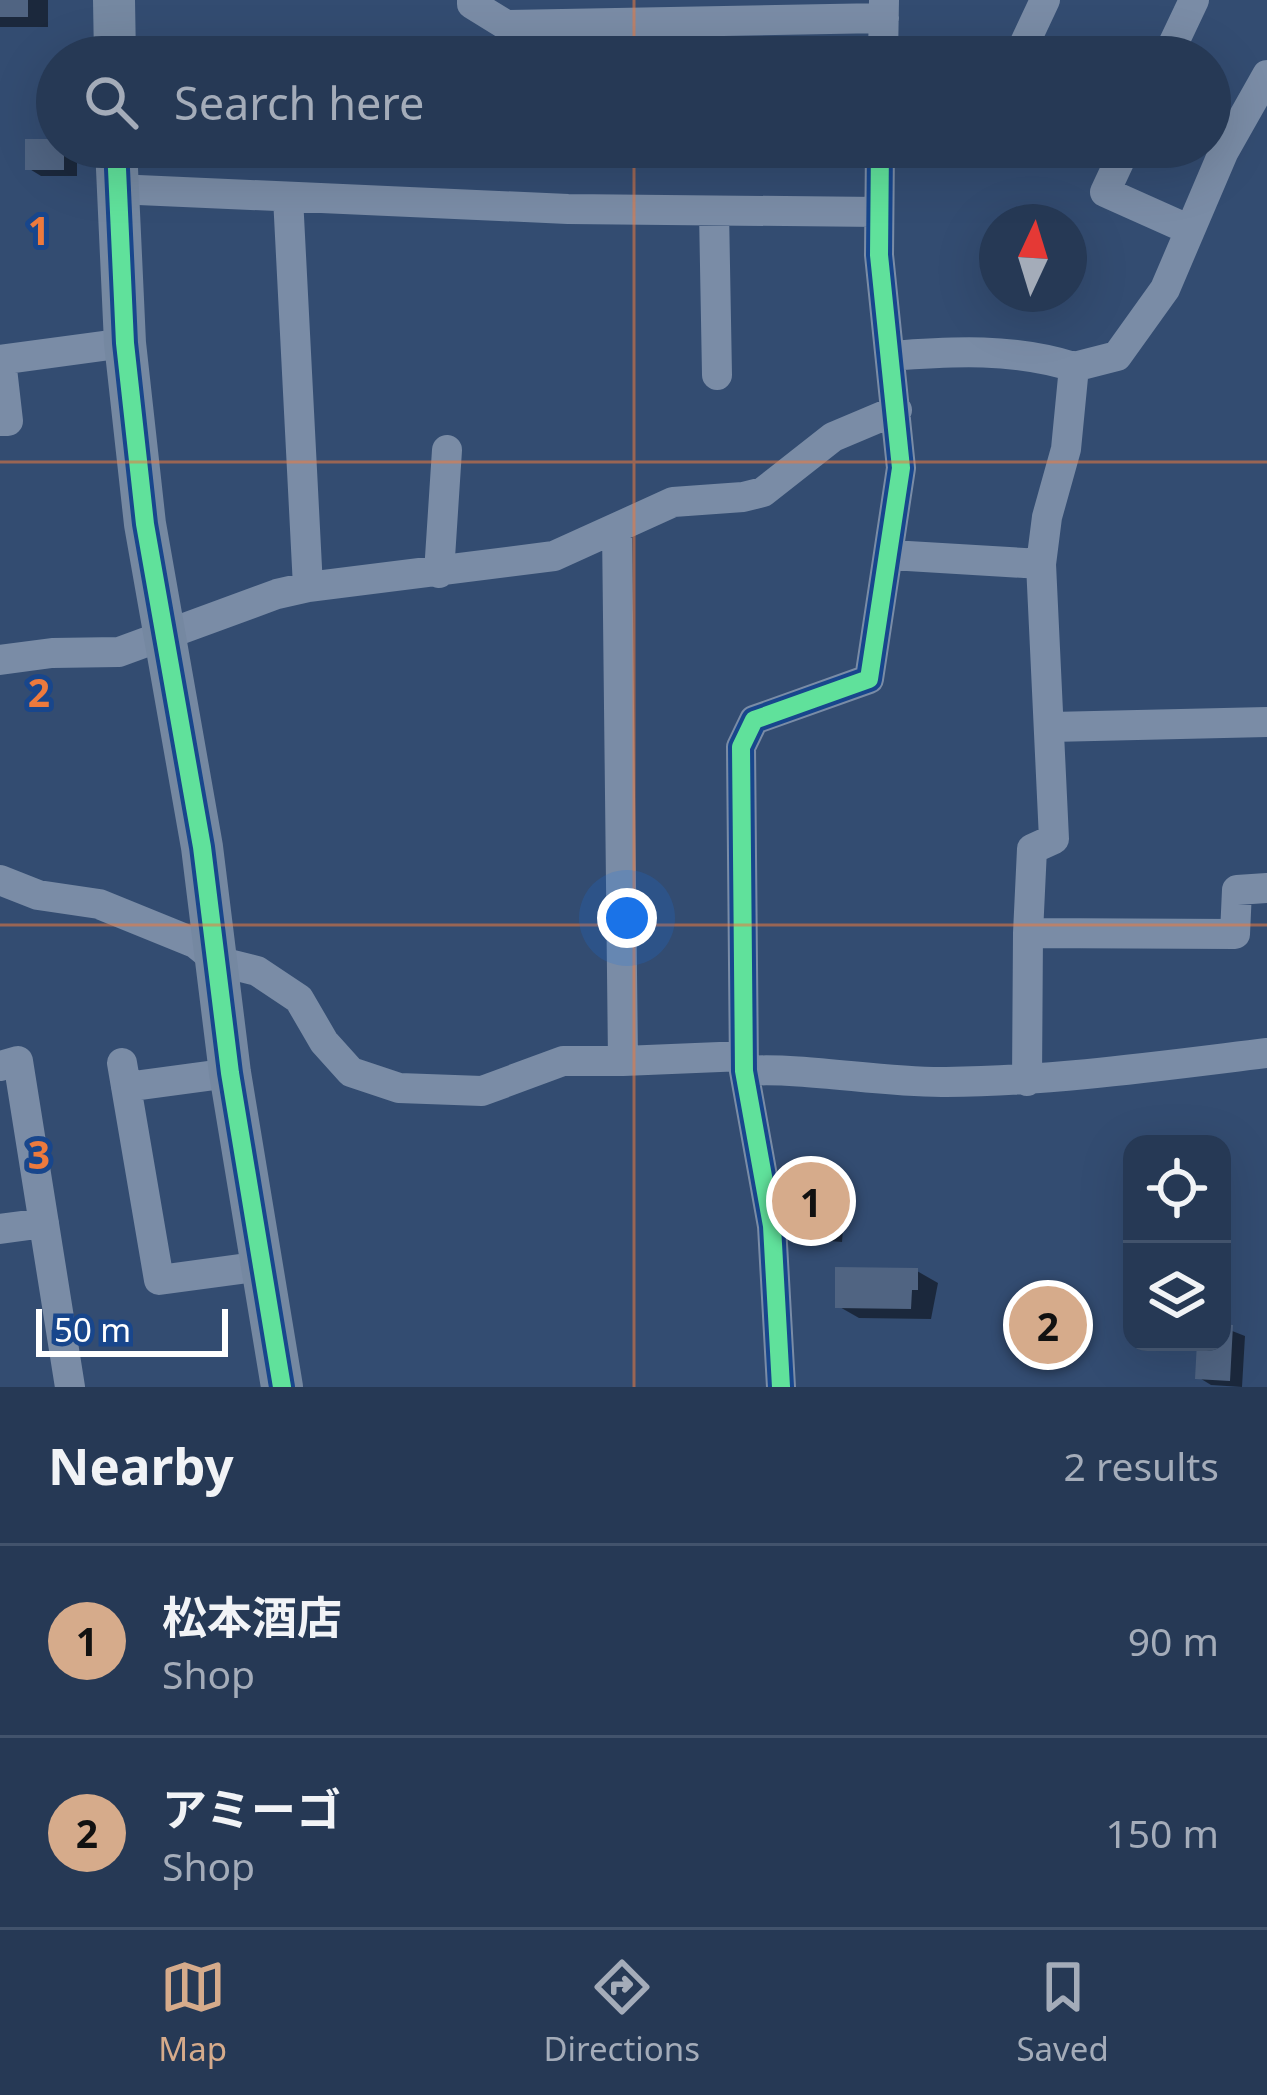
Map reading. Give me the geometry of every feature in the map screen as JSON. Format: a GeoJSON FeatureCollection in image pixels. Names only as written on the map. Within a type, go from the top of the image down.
{"type":"FeatureCollection","features":[{"type":"Feature","properties":{"kind":"street"},"geometry":{"type":"LineString","coordinates":[[114,0],[115,36]]}},
{"type":"Feature","properties":{"kind":"street"},"geometry":{"type":"LineString","coordinates":[[472,0],[506,25],[884,9]]}},
{"type":"Feature","properties":{"kind":"street"},"geometry":{"type":"LineString","coordinates":[[1028,36],[1045,0]]}},
{"type":"Feature","properties":{"kind":"street"},"geometry":{"type":"LineString","coordinates":[[1177,36],[1194,0]]}},
{"type":"Feature","properties":{"kind":"street"},"geometry":{"type":"LineString","coordinates":[[1231,138],[1267,75]]}},
{"type":"Feature","properties":{"kind":"street"},"geometry":{"type":"LineString","coordinates":[[116,168],[125,343],[145,524],[282,1387]]}},
{"type":"Feature","properties":{"kind":"street"},"geometry":{"type":"LineString","coordinates":[[781,1387],[772,1226],[744,1064],[741,747],[754,720],[869,679],[901,468],[878,255],[880,168]]}},
{"type":"Feature","properties":{"kind":"street"},"geometry":{"type":"LineString","coordinates":[[1116,168],[1105,192],[1190,230]]}},
{"type":"Feature","properties":{"kind":"street"},"geometry":{"type":"LineString","coordinates":[[891,356],[993,352],[1035,355],[1074,367],[1117,356],[1165,289],[1216,168]]}},
{"type":"Feature","properties":{"kind":"street"},"geometry":{"type":"LineString","coordinates":[[116,189],[568,209],[879,212]]}},
{"type":"Feature","properties":{"kind":"street"},"geometry":{"type":"LineString","coordinates":[[288,197],[308,587]]}},
{"type":"Feature","properties":{"kind":"street"},"geometry":{"type":"LineString","coordinates":[[714,211],[717,375]]}},
{"type":"Feature","properties":{"kind":"street"},"geometry":{"type":"LineString","coordinates":[[0,422],[8,421],[0,360],[125,343]]}},
{"type":"Feature","properties":{"kind":"street"},"geometry":{"type":"LineString","coordinates":[[1028,1081],[1032,849],[1054,839],[1041,564],[1047,517],[1066,449],[1074,367]]}},
{"type":"Feature","properties":{"kind":"street"},"geometry":{"type":"LineString","coordinates":[[0,660],[119,652],[308,587],[554,556],[673,502],[763,492],[833,437],[898,410]]}},
{"type":"Feature","properties":{"kind":"street"},"geometry":{"type":"LineString","coordinates":[[439,573],[447,449]]}},
{"type":"Feature","properties":{"kind":"street"},"geometry":{"type":"LineString","coordinates":[[617,528],[623,1061]]}},
{"type":"Feature","properties":{"kind":"street"},"geometry":{"type":"LineString","coordinates":[[891,555],[1041,564]]}},
{"type":"Feature","properties":{"kind":"street"},"geometry":{"type":"LineString","coordinates":[[1051,727],[1267,722]]}},
{"type":"Feature","properties":{"kind":"street"},"geometry":{"type":"LineString","coordinates":[[0,880],[38,895],[99,904],[195,943],[217,961],[256,971],[299,999],[324,1042],[351,1072],[399,1088],[482,1091],[563,1061],[744,1064],[920,1082],[1028,1081],[1267,1053]]}},
{"type":"Feature","properties":{"kind":"street"},"geometry":{"type":"LineString","coordinates":[[1028,933],[1235,934],[1237,890],[1267,888]]}},
{"type":"Feature","properties":{"kind":"street"},"geometry":{"type":"LineString","coordinates":[[0,1066],[18,1061],[70,1387]]}},
{"type":"Feature","properties":{"kind":"street"},"geometry":{"type":"LineString","coordinates":[[230,1073],[124,1075],[159,1280],[263,1266]]}},
{"type":"Feature","properties":{"kind":"street"},"geometry":{"type":"LineString","coordinates":[[0,1229],[44,1223]]}},
{"type":"Feature","properties":{"kind":"building"},"geometry":{"type":"Polygon","coordinates":[[[0,0],[28,0],[28,17],[0,17],[0,0]]]}},
{"type":"Feature","properties":{"kind":"building"},"geometry":{"type":"Polygon","coordinates":[[[25,139],[36,139],[36,168],[64,168],[64,170],[25,170],[25,139]]]}},
{"type":"Feature","properties":{"kind":"building"},"geometry":{"type":"Polygon","coordinates":[[[793,1166],[835,1169],[829,1237],[787,1233],[793,1166]]]}},
{"type":"Feature","properties":{"kind":"building"},"geometry":{"type":"Polygon","coordinates":[[[835,1267],[918,1268],[918,1290],[912,1290],[911,1309],[835,1308],[835,1267]]]}},
{"type":"Feature","properties":{"kind":"building"},"geometry":{"type":"Polygon","coordinates":[[[1233,1325],[1230,1381],[1195,1379],[1197,1351],[1231,1351],[1233,1325]]]}},
{"type":"Feature","properties":{"kind":"cycle path"},"geometry":{"type":"LineString","coordinates":[[117,168],[125,343],[145,524],[202,847],[230,1073],[282,1387]]}},
{"type":"Feature","properties":{"kind":"cycle path"},"geometry":{"type":"LineString","coordinates":[[781,1387],[772,1226],[744,1071],[741,747],[754,720],[869,679],[901,468],[879,255],[880,168]]}},
{"type":"Feature","properties":{"kind":"place","name":"松本酒店"},"geometry":{"type":"Point","coordinates":[811,1201]}},
{"type":"Feature","properties":{"kind":"place","name":"アミーゴ"},"geometry":{"type":"Point","coordinates":[1048,1325]}}]}
